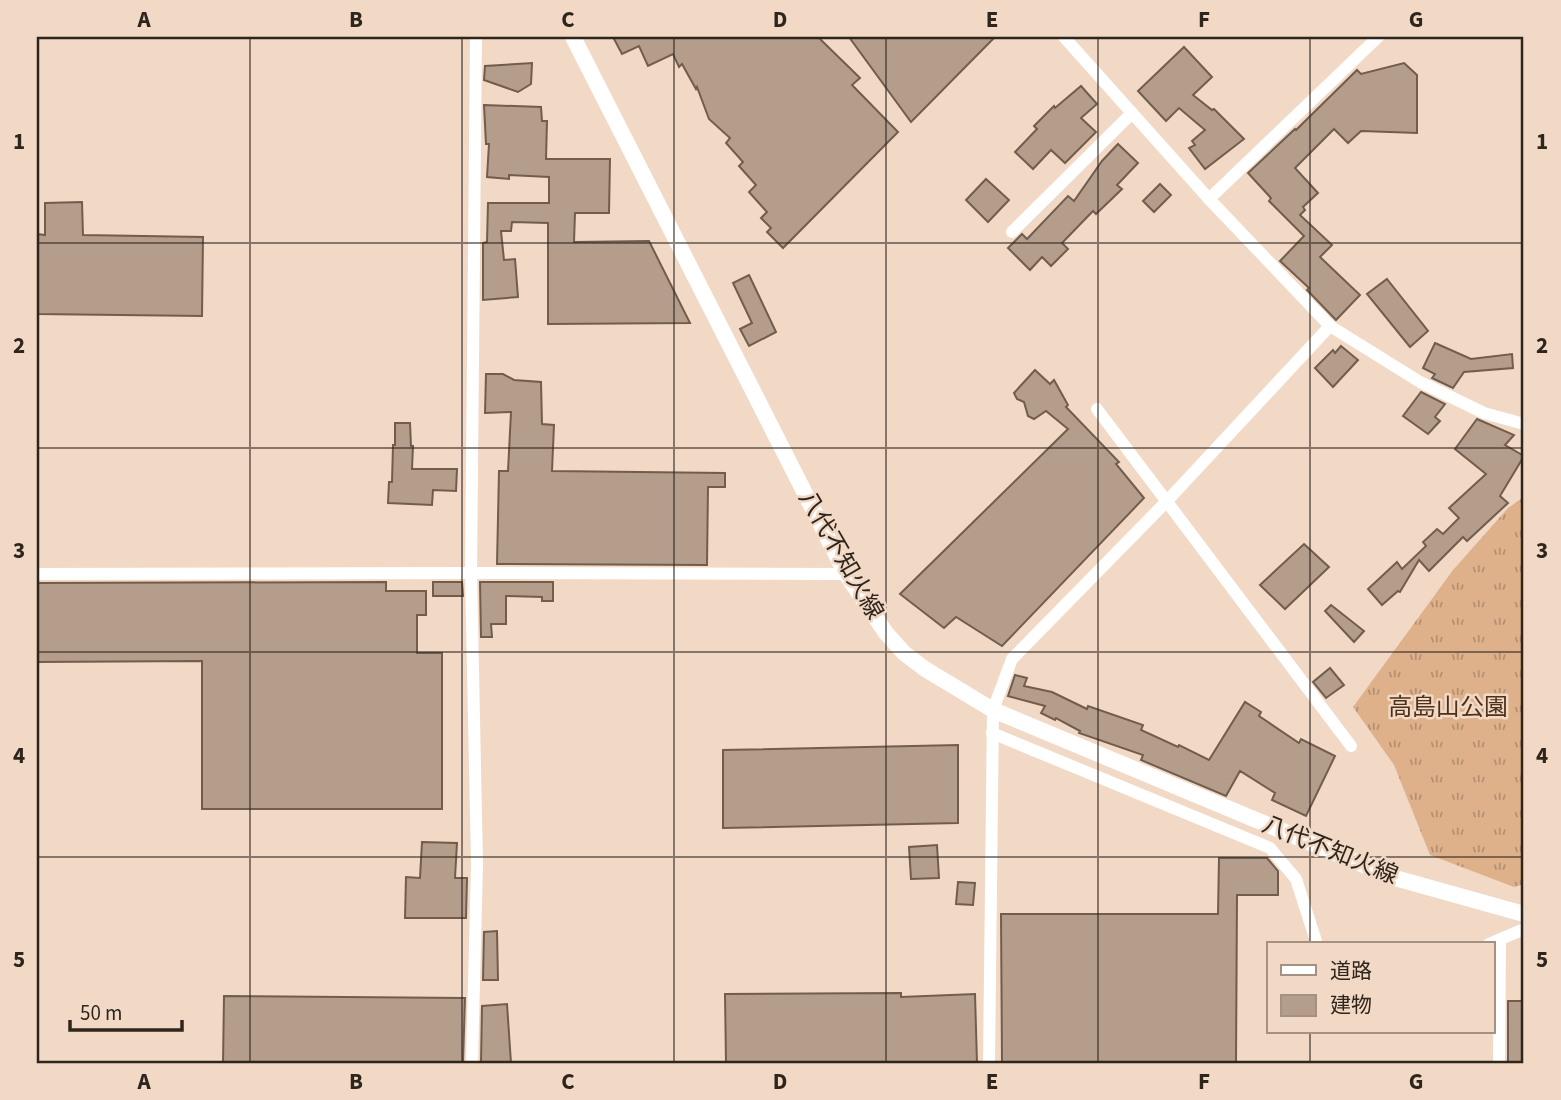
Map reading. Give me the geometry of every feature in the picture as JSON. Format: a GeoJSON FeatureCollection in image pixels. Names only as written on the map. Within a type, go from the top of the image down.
{"type":"FeatureCollection","features":[{"type":"Feature","properties":{"kind":"main road","name":"八代不知火線"},"geometry":{"type":"LineString","coordinates":[[573,37],[846,574],[886,634],[904,653],[925,670],[993,710],[1395,878],[1524,914]]}},
{"type":"Feature","properties":{"kind":"street"},"geometry":{"type":"LineString","coordinates":[[472,1063],[477,864],[471,573],[476,37]]}},
{"type":"Feature","properties":{"kind":"street"},"geometry":{"type":"LineString","coordinates":[[1063,37],[1209,199],[1330,326],[1420,382],[1484,413],[1524,424]]}},
{"type":"Feature","properties":{"kind":"street"},"geometry":{"type":"LineString","coordinates":[[1209,199],[1378,37]]}},
{"type":"Feature","properties":{"kind":"street"},"geometry":{"type":"LineString","coordinates":[[1012,232],[1132,113]]}},
{"type":"Feature","properties":{"kind":"street"},"geometry":{"type":"LineString","coordinates":[[989,1063],[993,710],[1012,659],[1167,502],[1330,326]]}},
{"type":"Feature","properties":{"kind":"street"},"geometry":{"type":"LineString","coordinates":[[1097,409],[1351,746]]}},
{"type":"Feature","properties":{"kind":"street"},"geometry":{"type":"LineString","coordinates":[[37,574],[846,574]]}},
{"type":"Feature","properties":{"kind":"street"},"geometry":{"type":"LineString","coordinates":[[992,733],[1270,848],[1296,878],[1316,942]]}},
{"type":"Feature","properties":{"kind":"street"},"geometry":{"type":"LineString","coordinates":[[1499,1063],[1495,942],[1524,929]]}},
{"type":"Feature","properties":{"kind":"green space","name":"高島山公園"},"geometry":{"type":"Polygon","coordinates":[[[1524,497],[1524,884],[1514,887],[1430,855],[1394,765],[1353,707],[1453,570],[1508,508],[1524,497]]]}},
{"type":"Feature","properties":{"kind":"building"},"geometry":{"type":"Polygon","coordinates":[[[613,37],[818,37],[860,78],[852,85],[898,132],[783,248],[767,232],[771,228],[761,218],[767,212],[749,192],[756,185],[739,166],[743,162],[726,143],[730,138],[709,119],[697,87],[696,89],[682,64],[679,67],[673,54],[648,66],[639,46],[622,54],[613,37]]]}},
{"type":"Feature","properties":{"kind":"building"},"geometry":{"type":"Polygon","coordinates":[[[849,37],[995,37],[911,122],[849,37]]]}},
{"type":"Feature","properties":{"kind":"building"},"geometry":{"type":"Polygon","coordinates":[[[1184,47],[1212,77],[1193,95],[1214,109],[1244,139],[1205,169],[1189,148],[1195,145],[1192,141],[1205,130],[1179,108],[1166,121],[1138,91],[1184,47]]]}},
{"type":"Feature","properties":{"kind":"building"},"geometry":{"type":"Polygon","coordinates":[[[532,63],[531,84],[518,92],[484,80],[485,66],[532,63]]]}},
{"type":"Feature","properties":{"kind":"building"},"geometry":{"type":"Polygon","coordinates":[[[1404,63],[1417,75],[1417,133],[1361,131],[1348,143],[1334,129],[1295,168],[1318,193],[1303,207],[1305,210],[1300,215],[1332,245],[1320,257],[1360,295],[1336,320],[1307,290],[1309,288],[1280,261],[1304,236],[1269,201],[1271,198],[1248,173],[1357,70],[1361,74],[1404,63]]]}},
{"type":"Feature","properties":{"kind":"building"},"geometry":{"type":"Polygon","coordinates":[[[1081,86],[1097,104],[1081,118],[1096,132],[1065,163],[1051,150],[1033,169],[1015,152],[1037,129],[1034,126],[1054,106],[1055,108],[1081,86]]]}},
{"type":"Feature","properties":{"kind":"building"},"geometry":{"type":"Polygon","coordinates":[[[484,105],[541,107],[542,121],[547,121],[546,159],[610,159],[609,213],[575,213],[574,242],[649,241],[690,323],[548,324],[548,223],[512,222],[511,231],[501,231],[504,260],[515,259],[518,297],[483,300],[483,243],[487,242],[488,203],[549,203],[549,177],[487,177],[489,144],[486,144],[484,105]]]}},
{"type":"Feature","properties":{"kind":"building"},"geometry":{"type":"Polygon","coordinates":[[[1118,144],[1138,163],[1117,185],[1122,189],[1096,214],[1093,211],[1062,243],[1068,249],[1051,266],[1042,257],[1030,270],[1008,248],[1022,234],[1027,239],[1068,196],[1074,201],[1102,161],[1118,144]]]}},
{"type":"Feature","properties":{"kind":"building"},"geometry":{"type":"Polygon","coordinates":[[[986,179],[1009,200],[988,222],[966,200],[986,179]]]}},
{"type":"Feature","properties":{"kind":"building"},"geometry":{"type":"Polygon","coordinates":[[[1160,184],[1171,195],[1154,212],[1143,201],[1160,184]]]}},
{"type":"Feature","properties":{"kind":"building"},"geometry":{"type":"Polygon","coordinates":[[[82,202],[83,235],[203,237],[202,316],[37,314],[37,234],[45,235],[45,203],[82,202]]]}},
{"type":"Feature","properties":{"kind":"building"},"geometry":{"type":"Polygon","coordinates":[[[749,275],[776,332],[749,346],[740,329],[752,323],[733,283],[749,275]]]}},
{"type":"Feature","properties":{"kind":"building"},"geometry":{"type":"Polygon","coordinates":[[[1387,279],[1428,331],[1410,347],[1367,294],[1387,279]]]}},
{"type":"Feature","properties":{"kind":"building"},"geometry":{"type":"Polygon","coordinates":[[[1435,343],[1471,359],[1512,354],[1513,368],[1464,372],[1453,388],[1432,378],[1435,374],[1423,368],[1435,343]]]}},
{"type":"Feature","properties":{"kind":"building"},"geometry":{"type":"Polygon","coordinates":[[[1341,346],[1358,360],[1333,387],[1315,368],[1333,350],[1335,353],[1341,346]]]}},
{"type":"Feature","properties":{"kind":"building"},"geometry":{"type":"Polygon","coordinates":[[[1035,370],[1050,384],[1054,380],[1068,405],[1066,407],[1119,462],[1116,464],[1144,498],[1002,646],[956,617],[944,628],[900,594],[1068,429],[1046,411],[1034,419],[1028,416],[1024,402],[1017,399],[1014,393],[1035,370]]]}},
{"type":"Feature","properties":{"kind":"building"},"geometry":{"type":"Polygon","coordinates":[[[486,374],[503,374],[514,380],[541,382],[542,424],[554,425],[552,471],[725,473],[725,487],[708,487],[707,565],[497,564],[499,471],[508,471],[511,412],[485,413],[486,374]]]}},
{"type":"Feature","properties":{"kind":"building"},"geometry":{"type":"Polygon","coordinates":[[[1421,392],[1445,404],[1435,417],[1440,421],[1428,434],[1403,416],[1421,392]]]}},
{"type":"Feature","properties":{"kind":"building"},"geometry":{"type":"Polygon","coordinates":[[[1477,419],[1514,435],[1505,445],[1524,456],[1500,496],[1508,503],[1467,541],[1463,537],[1429,571],[1419,560],[1400,592],[1382,605],[1368,589],[1397,562],[1402,569],[1426,546],[1423,542],[1437,529],[1443,534],[1459,518],[1449,508],[1486,474],[1455,449],[1477,419]]]}},
{"type":"Feature","properties":{"kind":"building"},"geometry":{"type":"Polygon","coordinates":[[[395,423],[410,423],[412,469],[457,469],[456,491],[433,490],[432,505],[388,503],[389,482],[392,482],[395,423]]]}},
{"type":"Feature","properties":{"kind":"building"},"geometry":{"type":"Polygon","coordinates":[[[1304,544],[1329,567],[1285,609],[1260,585],[1304,544]]]}},
{"type":"Feature","properties":{"kind":"building"},"geometry":{"type":"Polygon","coordinates":[[[386,582],[386,591],[426,591],[426,615],[417,615],[417,653],[442,653],[442,809],[202,809],[202,661],[37,662],[37,583],[386,582]]]}},
{"type":"Feature","properties":{"kind":"building"},"geometry":{"type":"Polygon","coordinates":[[[433,582],[462,582],[463,596],[433,596],[433,582]]]}},
{"type":"Feature","properties":{"kind":"building"},"geometry":{"type":"Polygon","coordinates":[[[480,582],[553,582],[553,601],[542,601],[542,597],[506,596],[506,624],[491,624],[492,637],[481,637],[480,582]]]}},
{"type":"Feature","properties":{"kind":"building"},"geometry":{"type":"Polygon","coordinates":[[[1331,605],[1364,631],[1354,642],[1325,611],[1331,605]]]}},
{"type":"Feature","properties":{"kind":"building"},"geometry":{"type":"Polygon","coordinates":[[[1330,668],[1344,685],[1326,698],[1313,682],[1330,668]]]}},
{"type":"Feature","properties":{"kind":"building"},"geometry":{"type":"Polygon","coordinates":[[[1015,675],[1027,678],[1024,686],[1052,692],[1087,709],[1088,706],[1143,725],[1141,730],[1209,760],[1245,702],[1261,712],[1259,716],[1299,743],[1301,739],[1335,756],[1306,816],[1272,800],[1275,793],[1240,771],[1226,796],[1141,760],[1143,755],[1079,733],[1080,731],[1056,718],[1055,720],[1041,713],[1045,706],[1008,696],[1015,675]]]}},
{"type":"Feature","properties":{"kind":"building"},"geometry":{"type":"Polygon","coordinates":[[[958,745],[958,823],[723,828],[723,750],[958,745]]]}},
{"type":"Feature","properties":{"kind":"building"},"geometry":{"type":"Polygon","coordinates":[[[422,842],[457,843],[455,878],[467,878],[466,918],[405,918],[406,877],[420,878],[422,842]]]}},
{"type":"Feature","properties":{"kind":"building"},"geometry":{"type":"Polygon","coordinates":[[[937,845],[939,878],[911,879],[909,847],[937,845]]]}},
{"type":"Feature","properties":{"kind":"building"},"geometry":{"type":"Polygon","coordinates":[[[1219,858],[1267,858],[1278,871],[1278,895],[1237,895],[1236,1063],[1002,1063],[1001,914],[1218,914],[1219,858]]]}},
{"type":"Feature","properties":{"kind":"building"},"geometry":{"type":"Polygon","coordinates":[[[958,882],[975,883],[973,905],[956,904],[958,882]]]}},
{"type":"Feature","properties":{"kind":"building"},"geometry":{"type":"Polygon","coordinates":[[[497,931],[498,980],[483,980],[484,932],[497,931]]]}},
{"type":"Feature","properties":{"kind":"building"},"geometry":{"type":"Polygon","coordinates":[[[901,993],[901,997],[975,994],[977,1063],[726,1063],[725,994],[901,993]]]}},
{"type":"Feature","properties":{"kind":"building"},"geometry":{"type":"Polygon","coordinates":[[[224,996],[465,998],[463,1063],[223,1063],[224,996]]]}},
{"type":"Feature","properties":{"kind":"building"},"geometry":{"type":"Polygon","coordinates":[[[1508,1001],[1524,1001],[1524,1063],[1508,1063],[1508,1001]]]}},
{"type":"Feature","properties":{"kind":"building"},"geometry":{"type":"Polygon","coordinates":[[[507,1004],[511,1063],[481,1063],[482,1006],[507,1004]]]}}]}
